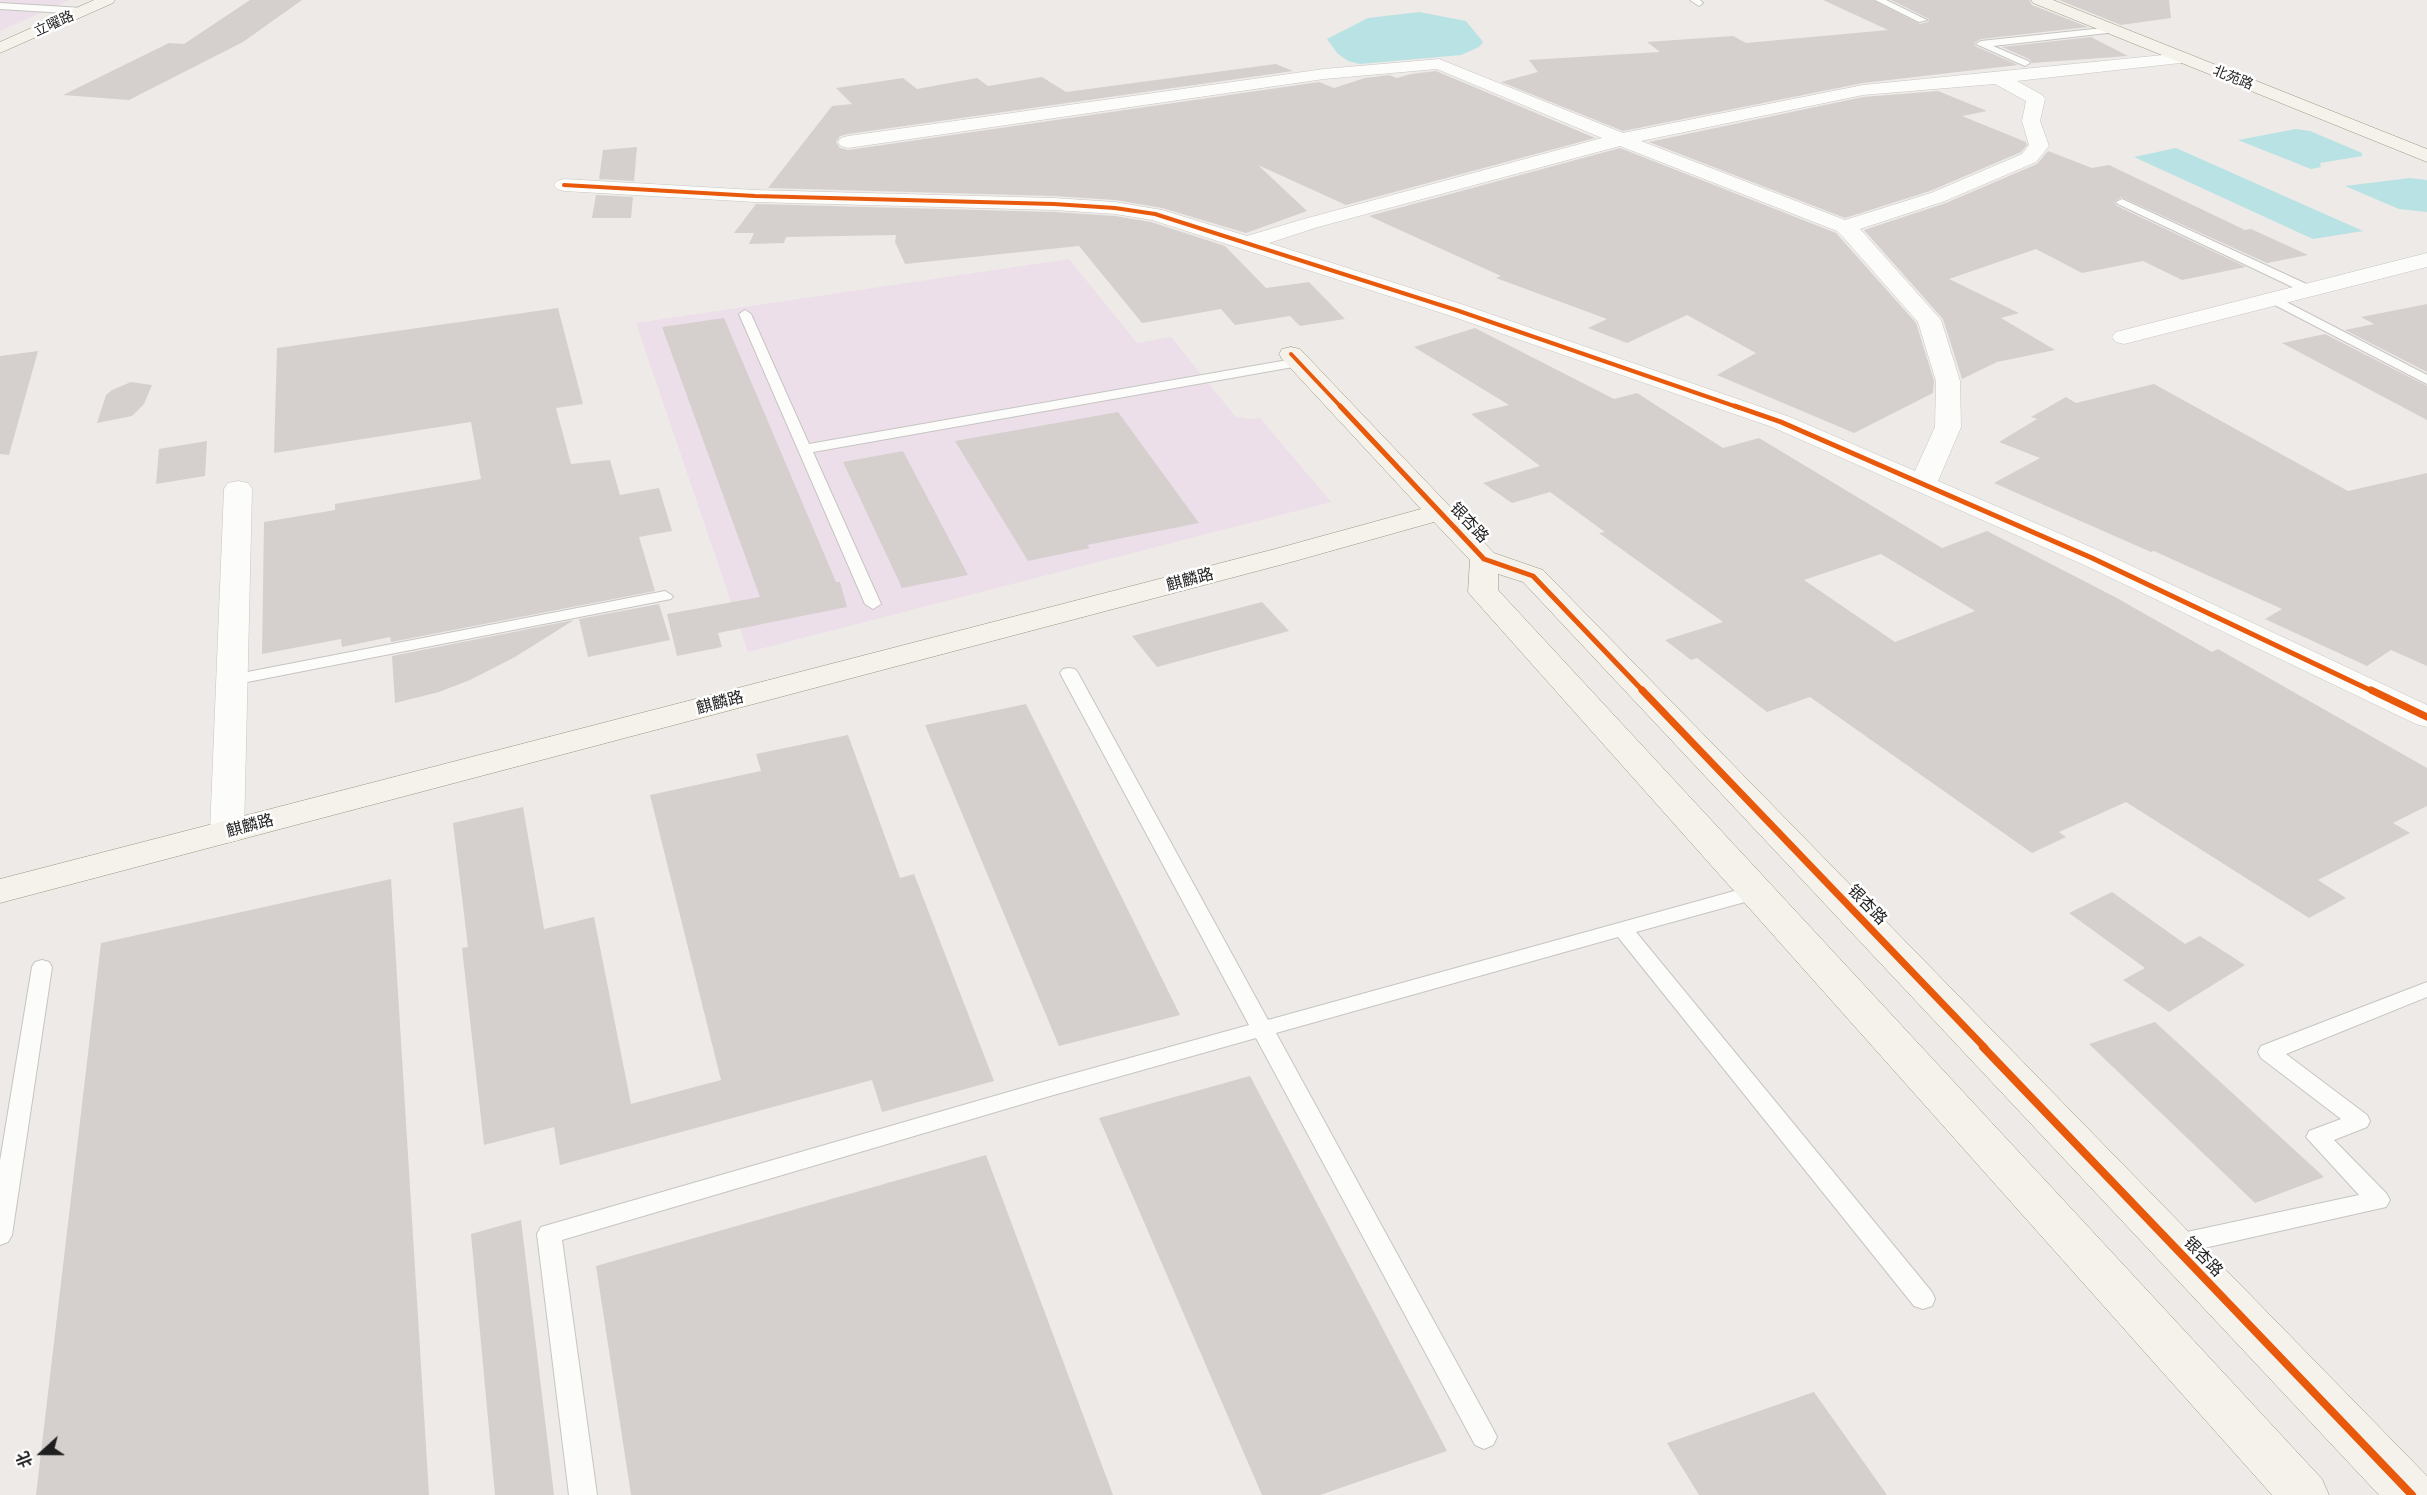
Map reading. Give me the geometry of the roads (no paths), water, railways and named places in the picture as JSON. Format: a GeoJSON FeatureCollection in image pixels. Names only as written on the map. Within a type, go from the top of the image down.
{"type":"FeatureCollection","features":[{"type":"Feature","properties":{"kind":"street","name":"立曜路"},"geometry":{"type":"LineString","coordinates":[[0,48],[107,0]]}},
{"type":"Feature","properties":{"kind":"street","name":"北苑路"},"geometry":{"type":"LineString","coordinates":[[2039,0],[2427,156]]}},
{"type":"Feature","properties":{"kind":"street"},"geometry":{"type":"LineString","coordinates":[[1248,243],[1311,223],[1622,139],[1702,121],[1863,90],[2183,58]]}},
{"type":"Feature","properties":{"kind":"street"},"geometry":{"type":"LineString","coordinates":[[848,142],[1324,75],[1439,64],[1705,174],[1844,227],[1852,233],[1929,320],[1948,381],[1948,428],[1923,483]]}},
{"type":"Feature","properties":{"kind":"street"},"geometry":{"type":"LineString","coordinates":[[1844,227],[1938,197],[2029,158],[2039,146],[2031,121],[2036,99],[1998,78]]}},
{"type":"Feature","properties":{"kind":"street"},"geometry":{"type":"LineString","coordinates":[[564,185],[755,196],[1115,208],[1155,214],[1456,310],[1781,422],[2092,558],[2425,714]]}},
{"type":"Feature","properties":{"kind":"street"},"geometry":{"type":"LineString","coordinates":[[2124,337],[2427,260]]}},
{"type":"Feature","properties":{"kind":"street","name":"银杏路"},"geometry":{"type":"LineString","coordinates":[[1295,358],[1484,560],[1533,576],[2412,1495]]}},
{"type":"Feature","properties":{"kind":"street"},"geometry":{"type":"LineString","coordinates":[[227,832],[238,489]]}},
{"type":"Feature","properties":{"kind":"street","name":"麒麟路"},"geometry":{"type":"LineString","coordinates":[[0,891],[1285,555],[1440,512]]}},
{"type":"Feature","properties":{"kind":"street","name":"银杏路"},"geometry":{"type":"LineString","coordinates":[[1484,560],[1483,592],[2304,1495]]}},
{"type":"Feature","properties":{"kind":"lane"},"geometry":{"type":"LineString","coordinates":[[1878,0],[1922,20]]}},
{"type":"Feature","properties":{"kind":"lane"},"geometry":{"type":"LineString","coordinates":[[0,6],[82,11]]}},
{"type":"Feature","properties":{"kind":"lane"},"geometry":{"type":"LineString","coordinates":[[2025,63],[1981,44],[2113,30]]}},
{"type":"Feature","properties":{"kind":"lane"},"geometry":{"type":"LineString","coordinates":[[2122,202],[2309,290]]}},
{"type":"Feature","properties":{"kind":"lane"},"geometry":{"type":"LineString","coordinates":[[2273,299],[2427,380]]}},
{"type":"Feature","properties":{"kind":"lane"},"geometry":{"type":"LineString","coordinates":[[745,314],[873,604]]}},
{"type":"Feature","properties":{"kind":"lane"},"geometry":{"type":"LineString","coordinates":[[804,449],[1295,358]]}},
{"type":"Feature","properties":{"kind":"lane"},"geometry":{"type":"LineString","coordinates":[[232,680],[665,596]]}},
{"type":"Feature","properties":{"kind":"lane"},"geometry":{"type":"LineString","coordinates":[[1069,673],[1484,1437]]}},
{"type":"Feature","properties":{"kind":"lane"},"geometry":{"type":"LineString","coordinates":[[583,1495],[549,1234],[1043,1090],[1756,892]]}},
{"type":"Feature","properties":{"kind":"lane"},"geometry":{"type":"LineString","coordinates":[[1622,929],[1923,1299]]}},
{"type":"Feature","properties":{"kind":"lane"},"geometry":{"type":"LineString","coordinates":[[0,1235],[42,967]]}},
{"type":"Feature","properties":{"kind":"lane"},"geometry":{"type":"LineString","coordinates":[[2173,1245],[2378,1200],[2317,1137],[2359,1120],[2269,1052],[2427,989]]}},
{"type":"Feature","properties":{"kind":"water"},"geometry":{"type":"Polygon","coordinates":[[[1419,12],[1466,21],[1483,42],[1479,47],[1461,55],[1360,64],[1348,61],[1337,53],[1327,39],[1368,18],[1419,12]]]}},
{"type":"Feature","properties":{"kind":"water"},"geometry":{"type":"Polygon","coordinates":[[[2296,129],[2310,131],[2362,153],[2362,156],[2320,163],[2321,167],[2311,169],[2238,140],[2296,129]]]}},
{"type":"Feature","properties":{"kind":"water"},"geometry":{"type":"Polygon","coordinates":[[[2176,148],[2363,231],[2313,239],[2134,157],[2176,148]]]}},
{"type":"Feature","properties":{"kind":"water"},"geometry":{"type":"Polygon","coordinates":[[[2410,178],[2427,180],[2427,212],[2399,209],[2345,186],[2410,178]]]}}]}
